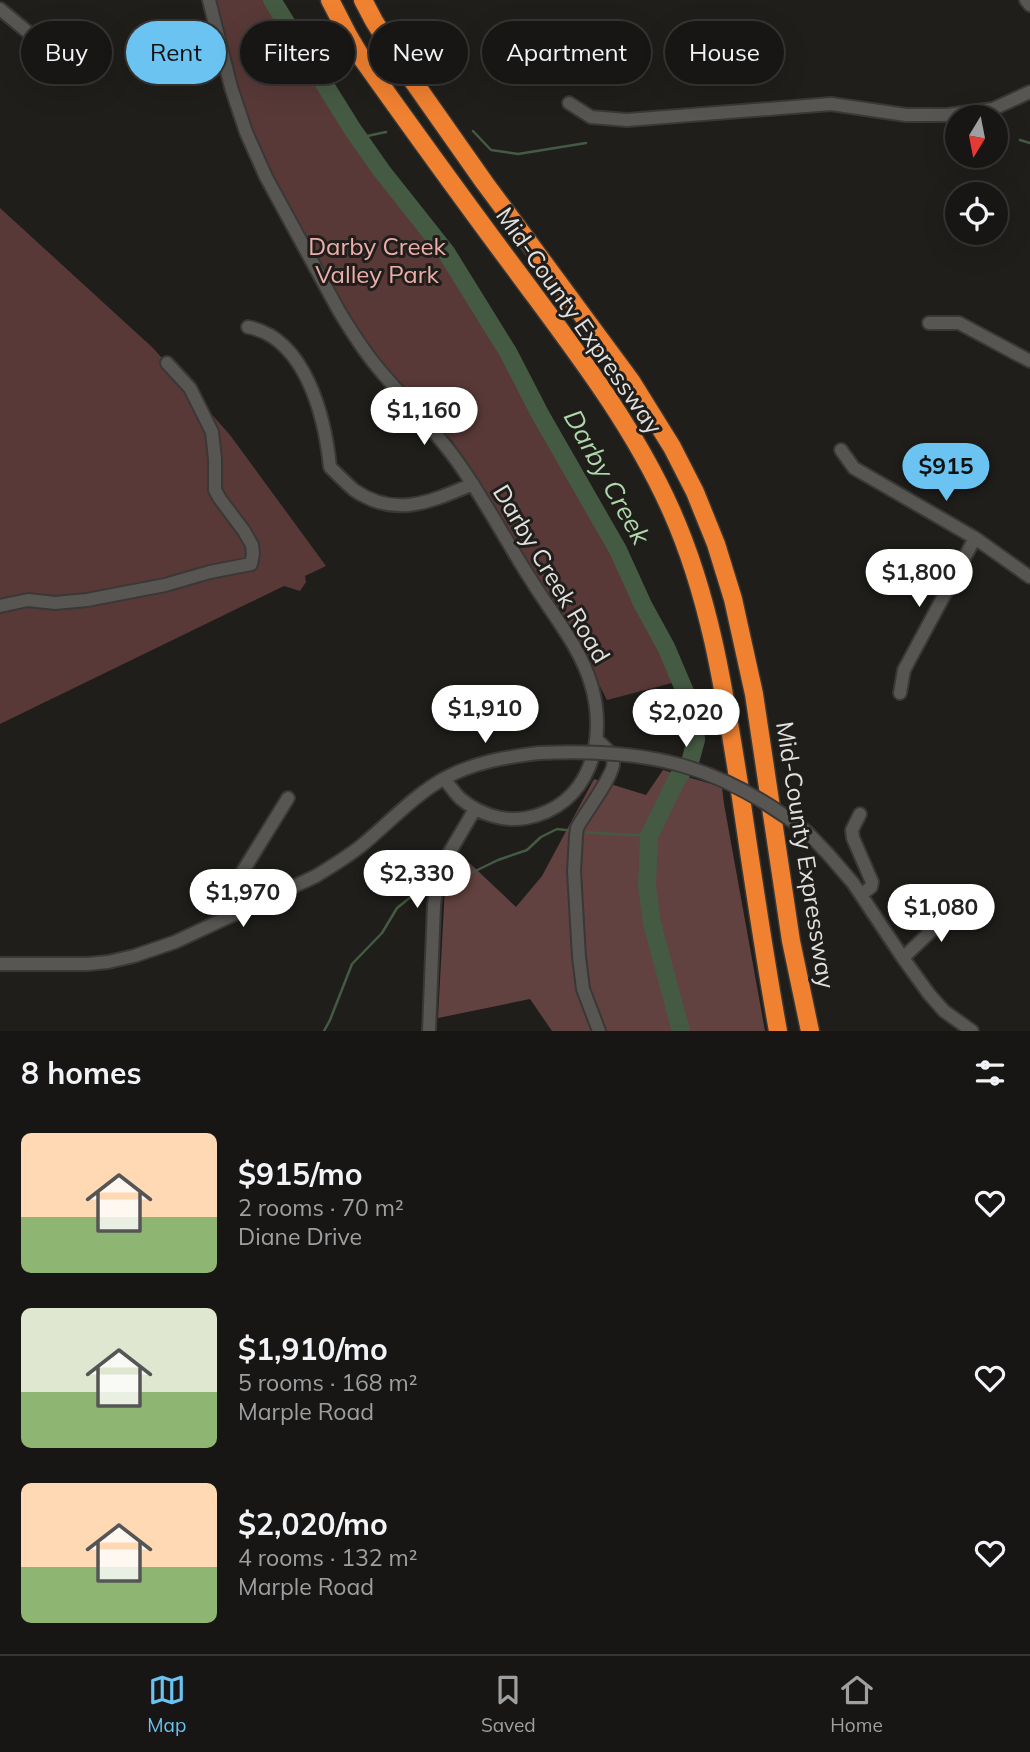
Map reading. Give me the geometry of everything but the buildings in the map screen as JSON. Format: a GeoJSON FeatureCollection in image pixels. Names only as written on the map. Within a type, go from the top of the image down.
{"type":"FeatureCollection","features":[{"type":"Feature","properties":{"kind":"highway","name":"Mid-County Expressway"},"geometry":{"type":"LineString","coordinates":[[330,0],[361,57],[616,410],[638,444],[671,511],[694,572],[717,651],[778,1031]]}},
{"type":"Feature","properties":{"kind":"highway","name":"Mid-County Expressway"},"geometry":{"type":"LineString","coordinates":[[363,0],[399,61],[468,160],[631,381],[672,447],[695,492],[716,544],[733,599],[754,694],[791,941],[810,1031]]}},
{"type":"Feature","properties":{"kind":"street","name":"Darby Creek Road"},"geometry":{"type":"LineString","coordinates":[[209,0],[231,87],[246,132],[267,177],[339,311],[377,368],[440,440],[473,484],[586,668],[595,699],[596,739],[583,780],[562,804],[544,814],[520,819],[493,816],[461,799],[444,779]]}},
{"type":"Feature","properties":{"kind":"street"},"geometry":{"type":"LineString","coordinates":[[1027,0],[1030,5]]}},
{"type":"Feature","properties":{"kind":"street"},"geometry":{"type":"LineString","coordinates":[[0,9],[21,26]]}},
{"type":"Feature","properties":{"kind":"street"},"geometry":{"type":"LineString","coordinates":[[569,103],[591,117],[627,120],[831,104],[906,115],[947,115],[993,109],[1030,92]]}},
{"type":"Feature","properties":{"kind":"street"},"geometry":{"type":"LineString","coordinates":[[929,323],[959,323],[1030,361]]}},
{"type":"Feature","properties":{"kind":"street"},"geometry":{"type":"LineString","coordinates":[[248,327],[261,330],[282,344],[299,364],[321,416],[327,437],[330,467],[354,489],[377,501],[404,506],[432,501],[473,484]]}},
{"type":"Feature","properties":{"kind":"street"},"geometry":{"type":"LineString","coordinates":[[0,606],[28,600],[55,603],[87,600],[251,564],[252,544],[215,490],[212,432],[190,388],[167,363]]}},
{"type":"Feature","properties":{"kind":"street"},"geometry":{"type":"LineString","coordinates":[[841,450],[853,468],[975,538],[1030,578]]}},
{"type":"Feature","properties":{"kind":"street"},"geometry":{"type":"LineString","coordinates":[[900,693],[904,670],[975,538]]}},
{"type":"Feature","properties":{"kind":"street"},"geometry":{"type":"LineString","coordinates":[[596,739],[607,749],[614,763],[611,774],[577,832],[574,871],[583,989],[599,1031]]}},
{"type":"Feature","properties":{"kind":"street"},"geometry":{"type":"LineString","coordinates":[[0,964],[108,962],[156,949],[316,876],[360,847],[421,794],[465,769],[485,762],[539,753],[617,753],[647,757],[712,775],[757,798],[807,832],[840,866],[929,994],[944,1011],[972,1031]]}},
{"type":"Feature","properties":{"kind":"street"},"geometry":{"type":"LineString","coordinates":[[243,911],[234,893],[243,872],[288,797]]}},
{"type":"Feature","properties":{"kind":"street"},"geometry":{"type":"LineString","coordinates":[[429,1031],[437,882],[444,860],[475,808]]}},
{"type":"Feature","properties":{"kind":"street"},"geometry":{"type":"LineString","coordinates":[[860,814],[852,830],[853,838],[872,882],[871,887],[861,895]]}},
{"type":"Feature","properties":{"kind":"street"},"geometry":{"type":"LineString","coordinates":[[903,958],[957,906]]}},
{"type":"Feature","properties":{"kind":"green space","name":"Darby Creek Valley Park"},"geometry":{"type":"Polygon","coordinates":[[[212,0],[267,0],[278,21],[240,21],[240,84],[319,84],[360,148],[423,229],[499,346],[623,572],[676,682],[607,700],[574,636],[453,442],[370,351],[329,289],[239,106],[226,55],[226,21],[217,21],[212,0]]]}},
{"type":"Feature","properties":{"kind":"green space"},"geometry":{"type":"Polygon","coordinates":[[[0,208],[153,348],[230,435],[326,566],[305,576],[306,582],[300,591],[284,586],[0,724],[0,208]]]}},
{"type":"Feature","properties":{"kind":"shaded area"},"geometry":{"type":"Polygon","coordinates":[[[663,770],[722,787],[765,1031],[552,1031],[530,999],[438,1018],[445,887],[451,870],[461,855],[516,907],[542,876],[594,779],[646,795],[663,770]]]}},
{"type":"Feature","properties":{"kind":"waterway","name":"Darby Creek"},"geometry":{"type":"LineString","coordinates":[[272,0],[353,130],[446,252],[508,352],[540,414],[618,550],[666,647],[689,701],[695,719],[696,740],[690,762],[678,777],[649,836],[647,886],[652,923],[681,1031]]}},
{"type":"Feature","properties":{"kind":"waterway"},"geometry":{"type":"LineString","coordinates":[[473,131],[491,150],[518,154],[586,143]]}},
{"type":"Feature","properties":{"kind":"waterway"},"geometry":{"type":"LineString","coordinates":[[358,138],[386,132]]}},
{"type":"Feature","properties":{"kind":"waterway"},"geometry":{"type":"LineString","coordinates":[[1020,140],[1030,143]]}},
{"type":"Feature","properties":{"kind":"waterway"},"geometry":{"type":"LineString","coordinates":[[461,878],[498,860],[527,850],[541,837],[557,829],[574,831]]}},
{"type":"Feature","properties":{"kind":"waterway"},"geometry":{"type":"LineString","coordinates":[[581,832],[649,836]]}},
{"type":"Feature","properties":{"kind":"waterway"},"geometry":{"type":"LineString","coordinates":[[324,1031],[352,964],[382,933],[397,908],[428,878]]}}]}
